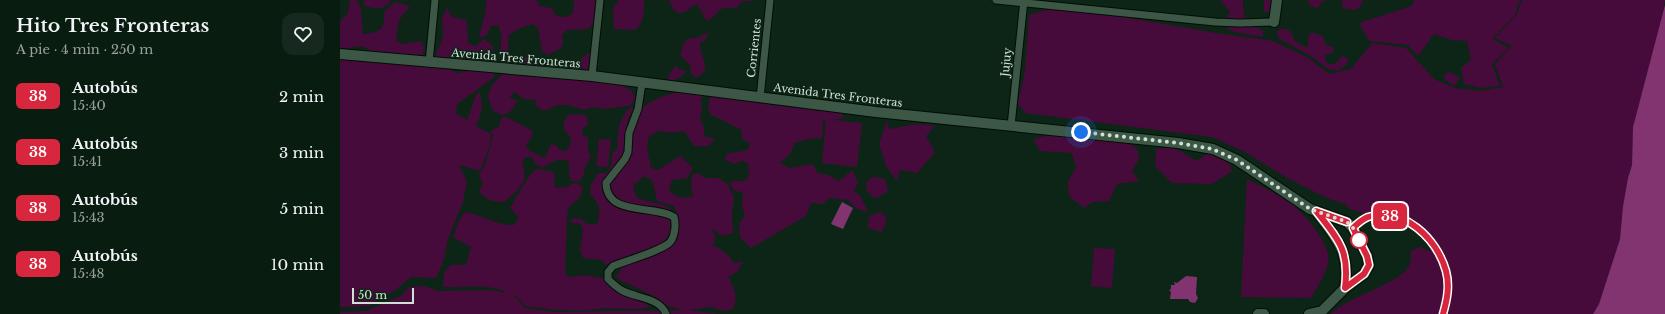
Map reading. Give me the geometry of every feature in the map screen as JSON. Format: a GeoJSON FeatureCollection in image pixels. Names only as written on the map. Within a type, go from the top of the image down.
{"type":"FeatureCollection","features":[{"type":"Feature","properties":{"kind":"main road"},"geometry":{"type":"LineString","coordinates":[[1274,22],[1276,0]]}},
{"type":"Feature","properties":{"kind":"main road","name":"Avenida Tres Fronteras"},"geometry":{"type":"LineString","coordinates":[[340,54],[429,63],[592,76],[876,112],[1178,143],[1212,149],[1237,160],[1275,186],[1316,211]]}},
{"type":"Feature","properties":{"kind":"main road"},"geometry":{"type":"LineString","coordinates":[[1309,314],[1321,312],[1345,288],[1364,274],[1369,265],[1367,256],[1353,228],[1347,222],[1316,211]]}},
{"type":"Feature","properties":{"kind":"main road"},"geometry":{"type":"LineString","coordinates":[[1316,211],[1342,247],[1346,266],[1345,288]]}},
{"type":"Feature","properties":{"kind":"main road"},"geometry":{"type":"LineString","coordinates":[[1258,314],[1264,314]]}},
{"type":"Feature","properties":{"kind":"street"},"geometry":{"type":"LineString","coordinates":[[429,63],[435,0]]}},
{"type":"Feature","properties":{"kind":"street"},"geometry":{"type":"LineString","coordinates":[[592,76],[600,0]]}},
{"type":"Feature","properties":{"kind":"street","name":"Corrientes"},"geometry":{"type":"LineString","coordinates":[[760,98],[770,0]]}},
{"type":"Feature","properties":{"kind":"street"},"geometry":{"type":"LineString","coordinates":[[996,0],[1024,1],[1214,22],[1274,22]]}},
{"type":"Feature","properties":{"kind":"street","name":"Jujuy"},"geometry":{"type":"LineString","coordinates":[[1010,126],[1024,1]]}},
{"type":"Feature","properties":{"kind":"street"},"geometry":{"type":"LineString","coordinates":[[642,83],[638,109],[628,133],[628,152],[625,159],[606,183],[606,192],[613,201],[623,206],[666,212],[674,217],[676,224],[671,241],[661,249],[613,266],[608,272],[608,279],[614,286],[623,291],[656,302],[663,307],[666,314]]}},
{"type":"Feature","properties":{"kind":"street"},"geometry":{"type":"LineString","coordinates":[[1353,228],[1367,218],[1384,215],[1400,219],[1416,226],[1428,237],[1440,256],[1446,272],[1448,284],[1447,300],[1443,314]]}},
{"type":"Feature","properties":{"kind":"shaded area"},"geometry":{"type":"Polygon","coordinates":[[[350,0],[357,0],[361,9],[363,34],[377,31],[382,27],[384,23],[384,12],[395,2],[410,6],[399,20],[396,40],[402,44],[421,41],[424,47],[422,63],[447,68],[457,73],[472,70],[435,61],[443,36],[442,18],[447,8],[452,17],[466,20],[468,43],[476,46],[484,39],[493,46],[492,66],[495,72],[493,78],[457,104],[456,113],[467,120],[479,91],[482,109],[476,126],[491,134],[489,148],[480,171],[459,165],[467,182],[463,202],[448,239],[443,262],[436,278],[411,277],[394,291],[369,306],[340,307],[340,58],[393,62],[416,66],[422,64],[373,54],[369,50],[362,47],[340,49],[340,21],[347,15],[350,0]]]}},
{"type":"Feature","properties":{"kind":"shaded area"},"geometry":{"type":"Polygon","coordinates":[[[364,0],[391,0],[386,6],[378,8],[363,5],[364,0]]]}},
{"type":"Feature","properties":{"kind":"shaded area"},"geometry":{"type":"Polygon","coordinates":[[[486,0],[537,0],[539,6],[552,8],[554,14],[564,17],[573,13],[574,0],[597,0],[596,17],[589,29],[567,30],[562,35],[563,42],[561,48],[548,55],[542,51],[538,28],[533,24],[520,28],[508,36],[509,62],[503,64],[501,59],[501,34],[498,25],[491,26],[486,36],[479,38],[485,14],[486,0]]]}},
{"type":"Feature","properties":{"kind":"shaded area"},"geometry":{"type":"Polygon","coordinates":[[[619,0],[644,0],[642,20],[636,30],[614,29],[613,8],[619,0]]]}},
{"type":"Feature","properties":{"kind":"shaded area"},"geometry":{"type":"Polygon","coordinates":[[[669,0],[756,0],[741,2],[737,8],[721,9],[707,21],[696,4],[685,12],[678,13],[673,9],[669,0]]]}},
{"type":"Feature","properties":{"kind":"shaded area"},"geometry":{"type":"Polygon","coordinates":[[[1220,0],[1243,0],[1246,20],[1252,26],[1263,31],[1263,37],[1234,32],[1222,25],[1230,12],[1220,0]]]}},
{"type":"Feature","properties":{"kind":"shaded area"},"geometry":{"type":"Polygon","coordinates":[[[1264,0],[1275,0],[1270,12],[1264,12],[1264,0]]]}},
{"type":"Feature","properties":{"kind":"shaded area"},"geometry":{"type":"Polygon","coordinates":[[[1308,0],[1326,1],[1322,1],[1320,6],[1317,8],[1310,6],[1308,0]]]}},
{"type":"Feature","properties":{"kind":"shaded area"},"geometry":{"type":"Polygon","coordinates":[[[1344,0],[1363,0],[1360,7],[1354,10],[1342,8],[1342,2],[1344,0]]]}},
{"type":"Feature","properties":{"kind":"shaded area"},"geometry":{"type":"Polygon","coordinates":[[[1414,0],[1520,0],[1515,15],[1492,39],[1509,48],[1492,64],[1500,86],[1481,88],[1464,84],[1461,68],[1471,60],[1467,41],[1452,40],[1434,34],[1418,56],[1408,45],[1369,41],[1359,23],[1412,6],[1414,0]]]}},
{"type":"Feature","properties":{"kind":"shaded area"},"geometry":{"type":"Polygon","coordinates":[[[1522,0],[1665,0],[1661,23],[1633,127],[1632,165],[1623,206],[1620,239],[1599,304],[1593,314],[1331,314],[1338,308],[1397,277],[1405,271],[1410,264],[1411,251],[1420,247],[1430,251],[1435,241],[1422,231],[1350,209],[1345,204],[1327,198],[1287,178],[1245,152],[1212,137],[1025,113],[1018,103],[1025,71],[1029,15],[1053,8],[1099,13],[1273,41],[1307,57],[1329,74],[1351,69],[1372,43],[1406,48],[1434,79],[1455,88],[1481,91],[1503,87],[1495,64],[1512,46],[1495,38],[1517,14],[1522,0]]]}},
{"type":"Feature","properties":{"kind":"shaded area"},"geometry":{"type":"Polygon","coordinates":[[[1665,5],[1665,314],[1593,314],[1599,304],[1620,239],[1623,206],[1632,165],[1633,127],[1665,5]]]}},
{"type":"Feature","properties":{"kind":"shaded area"},"geometry":{"type":"Polygon","coordinates":[[[1280,29],[1287,29],[1290,31],[1295,40],[1305,47],[1308,46],[1310,33],[1323,36],[1326,45],[1333,47],[1334,50],[1332,53],[1325,55],[1326,62],[1329,64],[1335,64],[1342,56],[1348,58],[1347,64],[1338,71],[1328,69],[1309,55],[1278,38],[1277,31],[1280,29]]]}},
{"type":"Feature","properties":{"kind":"shaded area"},"geometry":{"type":"Polygon","coordinates":[[[709,32],[706,39],[700,43],[700,48],[705,63],[704,71],[702,75],[696,78],[691,73],[690,65],[680,55],[684,42],[690,38],[696,38],[709,32]]]}},
{"type":"Feature","properties":{"kind":"shaded area"},"geometry":{"type":"Polygon","coordinates":[[[594,52],[598,57],[596,80],[605,83],[615,82],[631,90],[636,99],[629,106],[603,109],[594,107],[584,110],[568,105],[559,105],[543,111],[535,105],[537,100],[524,99],[514,92],[509,97],[518,101],[510,112],[502,115],[495,112],[491,106],[488,96],[492,85],[501,75],[510,72],[536,77],[546,72],[554,71],[559,60],[578,62],[588,53],[594,52]]]}},
{"type":"Feature","properties":{"kind":"shaded area"},"geometry":{"type":"Polygon","coordinates":[[[526,57],[533,59],[540,57],[546,61],[544,68],[516,66],[526,57]]]}},
{"type":"Feature","properties":{"kind":"shaded area"},"geometry":{"type":"Polygon","coordinates":[[[676,65],[680,70],[687,71],[682,76],[669,83],[668,76],[676,65]]]}},
{"type":"Feature","properties":{"kind":"shaded area"},"geometry":{"type":"Polygon","coordinates":[[[1448,71],[1460,78],[1454,86],[1443,78],[1448,71]]]}},
{"type":"Feature","properties":{"kind":"shaded area"},"geometry":{"type":"Polygon","coordinates":[[[682,91],[704,96],[700,99],[702,110],[700,119],[704,127],[704,136],[715,139],[708,146],[694,146],[684,131],[671,133],[658,131],[648,138],[647,148],[651,168],[658,170],[680,156],[693,168],[687,178],[672,180],[669,190],[680,197],[693,196],[691,186],[692,175],[698,173],[705,178],[719,178],[728,185],[734,198],[732,212],[733,233],[722,236],[710,227],[716,237],[712,247],[716,246],[729,256],[733,263],[743,262],[737,272],[728,277],[735,293],[733,309],[722,311],[711,307],[689,310],[719,314],[340,314],[340,312],[366,311],[401,296],[409,287],[423,286],[439,291],[489,290],[507,293],[493,288],[484,287],[443,287],[444,272],[451,265],[466,265],[471,247],[453,237],[459,220],[465,212],[502,224],[514,225],[519,218],[510,208],[525,182],[536,169],[554,172],[555,188],[567,187],[571,184],[577,183],[583,187],[580,197],[568,208],[565,274],[570,277],[586,275],[603,278],[616,292],[642,302],[650,307],[638,309],[604,308],[591,310],[557,310],[525,306],[516,296],[512,294],[525,308],[554,312],[684,310],[668,306],[656,297],[616,278],[622,268],[638,256],[668,248],[679,235],[679,218],[674,206],[657,201],[652,180],[644,176],[633,186],[637,198],[667,207],[671,209],[670,212],[620,200],[611,192],[610,183],[622,168],[632,120],[643,107],[649,103],[663,96],[682,91]]]}},
{"type":"Feature","properties":{"kind":"shaded area"},"geometry":{"type":"Polygon","coordinates":[[[710,97],[727,97],[764,104],[843,113],[843,118],[833,120],[862,123],[857,167],[822,163],[826,120],[823,121],[822,138],[794,143],[789,154],[780,162],[789,168],[813,164],[817,173],[828,175],[839,181],[852,170],[858,182],[854,192],[860,195],[868,212],[856,208],[848,200],[829,198],[823,204],[811,203],[806,216],[751,248],[740,237],[739,224],[745,215],[742,207],[743,192],[734,191],[729,182],[747,180],[749,174],[748,163],[742,161],[734,164],[725,160],[726,154],[748,150],[750,143],[742,139],[742,130],[710,114],[708,106],[710,97]]]}},
{"type":"Feature","properties":{"kind":"shaded area"},"geometry":{"type":"Polygon","coordinates":[[[633,106],[627,125],[624,153],[604,180],[602,192],[613,204],[618,207],[633,212],[670,218],[670,231],[664,241],[655,247],[631,254],[623,261],[613,262],[606,265],[602,260],[583,258],[580,250],[583,229],[579,223],[569,221],[574,218],[581,219],[587,224],[597,224],[599,208],[590,193],[591,185],[598,173],[606,173],[611,167],[612,154],[617,149],[619,125],[626,111],[633,106]]]}},
{"type":"Feature","properties":{"kind":"shaded area"},"geometry":{"type":"Polygon","coordinates":[[[576,114],[587,116],[588,125],[582,129],[582,134],[588,138],[588,151],[591,156],[580,181],[571,181],[569,175],[569,162],[566,160],[555,161],[543,168],[535,163],[532,157],[525,157],[522,165],[525,176],[521,186],[517,190],[504,202],[496,202],[484,197],[479,191],[483,184],[479,174],[486,161],[493,135],[490,131],[499,127],[500,121],[504,116],[533,131],[531,138],[526,145],[530,151],[545,158],[551,144],[557,146],[560,150],[566,151],[571,143],[571,137],[564,130],[564,122],[568,115],[576,114]]]}},
{"type":"Feature","properties":{"kind":"shaded area"},"geometry":{"type":"Polygon","coordinates":[[[887,120],[889,129],[917,124],[935,126],[926,136],[935,152],[917,173],[900,170],[897,181],[886,166],[879,144],[887,120]]]}},
{"type":"Feature","properties":{"kind":"shaded area"},"geometry":{"type":"Polygon","coordinates":[[[1046,136],[1066,136],[1081,140],[1095,136],[1119,138],[1137,148],[1139,159],[1132,171],[1139,181],[1117,184],[1109,201],[1092,202],[1084,208],[1069,196],[1068,181],[1076,168],[1072,153],[1040,151],[1033,139],[1046,136]]]}},
{"type":"Feature","properties":{"kind":"shaded area"},"geometry":{"type":"Polygon","coordinates":[[[599,139],[611,140],[608,167],[596,166],[599,139]]]}},
{"type":"Feature","properties":{"kind":"shaded area"},"geometry":{"type":"Polygon","coordinates":[[[1173,147],[1197,161],[1211,151],[1228,161],[1232,171],[1212,184],[1172,183],[1155,166],[1156,149],[1173,147]]]}},
{"type":"Feature","properties":{"kind":"shaded area"},"geometry":{"type":"Polygon","coordinates":[[[872,177],[885,179],[888,191],[879,197],[874,198],[867,191],[866,183],[872,177]]]}},
{"type":"Feature","properties":{"kind":"shaded area"},"geometry":{"type":"Polygon","coordinates":[[[1247,179],[1293,205],[1305,216],[1323,240],[1328,257],[1328,264],[1323,277],[1311,298],[1241,297],[1247,179]]]}},
{"type":"Feature","properties":{"kind":"shaded area"},"geometry":{"type":"Polygon","coordinates":[[[842,202],[853,208],[843,229],[831,224],[842,202]]]}},
{"type":"Feature","properties":{"kind":"shaded area"},"geometry":{"type":"Polygon","coordinates":[[[881,212],[887,219],[882,232],[868,228],[869,216],[881,212]]]}},
{"type":"Feature","properties":{"kind":"shaded area"},"geometry":{"type":"Polygon","coordinates":[[[1094,248],[1115,249],[1112,288],[1091,286],[1094,248]]]}},
{"type":"Feature","properties":{"kind":"shaded area"},"geometry":{"type":"Polygon","coordinates":[[[1186,276],[1197,277],[1196,294],[1198,298],[1195,303],[1190,302],[1188,299],[1170,299],[1171,292],[1169,290],[1171,289],[1171,285],[1175,285],[1174,282],[1177,283],[1186,276]]]}},
{"type":"Feature","properties":{"kind":"bus line","name":"38"},"geometry":{"type":"LineString","coordinates":[[1347,222],[1316,211],[1342,247],[1346,258],[1347,273],[1345,288],[1364,274],[1369,265],[1367,256],[1353,228],[1367,218],[1384,215],[1400,219],[1416,226],[1428,237],[1440,256],[1446,272],[1448,284],[1447,300],[1443,314]]}},
{"type":"Feature","properties":{"kind":"route"},"geometry":{"type":"LineString","coordinates":[[1081,132],[1178,143],[1212,149],[1237,160],[1310,209],[1347,222],[1353,228],[1360,242],[1359,240]]}}]}
